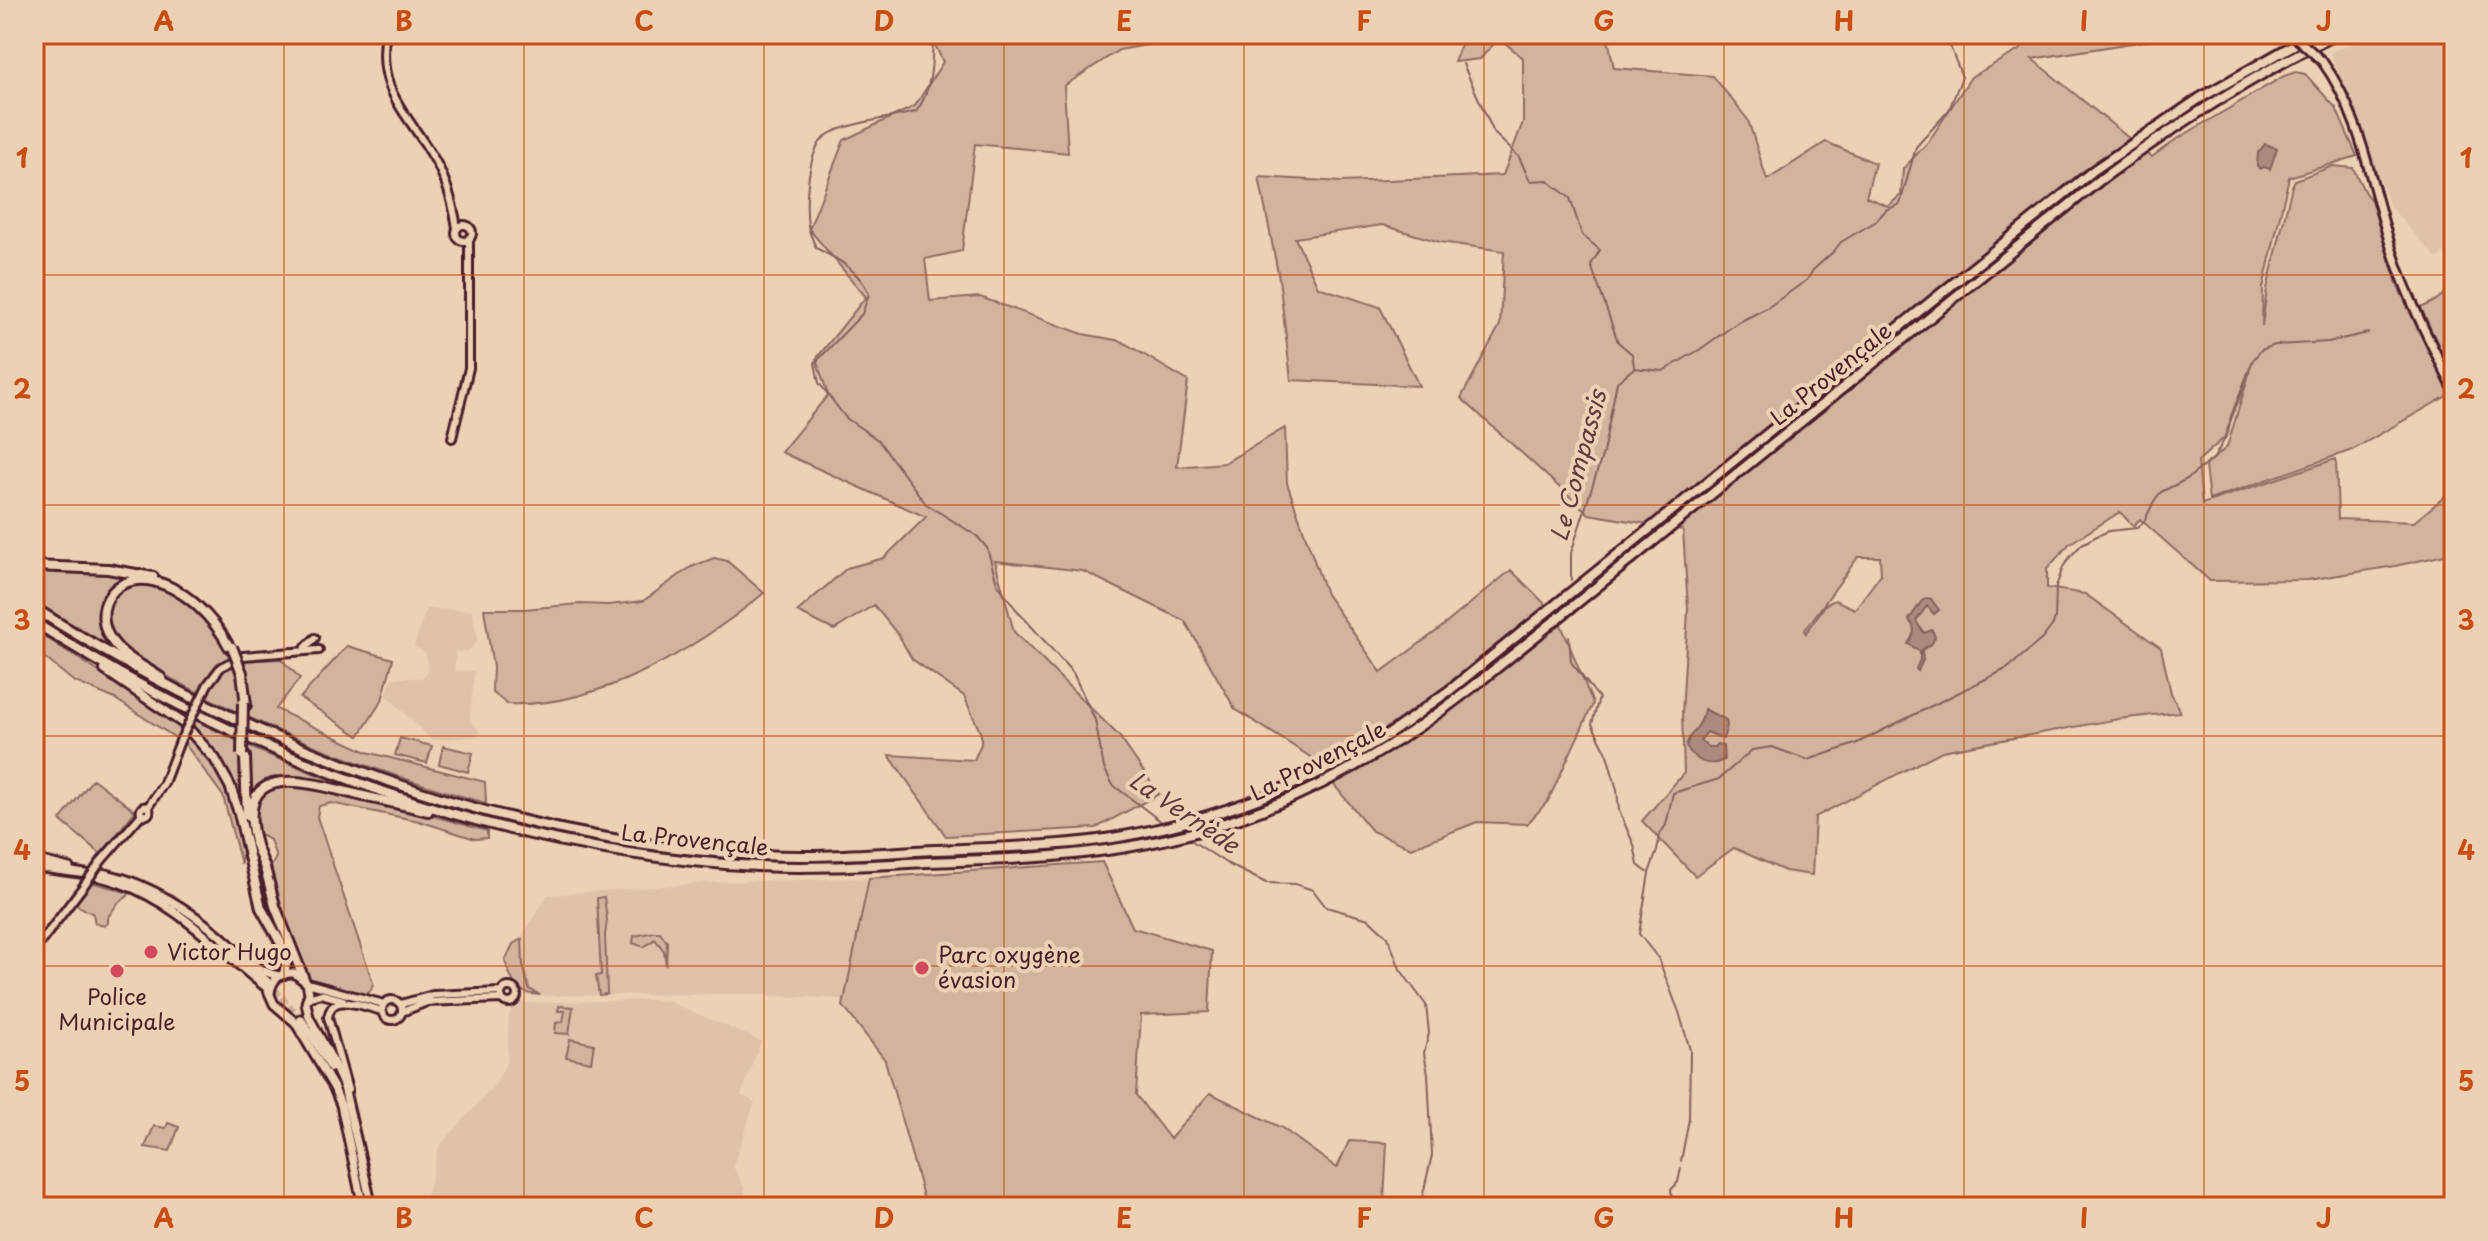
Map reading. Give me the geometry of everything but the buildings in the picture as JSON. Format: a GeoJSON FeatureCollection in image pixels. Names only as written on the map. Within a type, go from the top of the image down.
{"type":"FeatureCollection","features":[{"type":"Feature","properties":{"kind":"highway","name":"La Provençale"},"geometry":{"type":"LineString","coordinates":[[34,608],[125,664],[286,743],[411,789],[514,818],[577,831],[682,848],[762,855],[845,855],[1075,842],[1155,829],[1214,815],[1285,788],[1390,733],[1450,690],[2094,170],[2200,98],[2313,34]]}},
{"type":"Feature","properties":{"kind":"highway","name":"La Provençale"},"geometry":{"type":"LineString","coordinates":[[34,622],[86,655],[176,704],[253,741],[391,795],[480,821],[574,843],[713,863],[800,868],[1049,856],[1129,847],[1199,831],[1295,797],[1397,742],[1467,691],[2100,180],[2229,94],[2337,34]]}},
{"type":"Feature","properties":{"kind":"highway"},"geometry":{"type":"LineString","coordinates":[[34,566],[129,571],[162,580],[202,605],[223,629],[241,673],[246,839]]}},
{"type":"Feature","properties":{"kind":"highway"},"geometry":{"type":"LineString","coordinates":[[191,699],[126,655],[111,640],[102,617],[111,593],[120,585],[134,580],[162,584],[198,606],[231,648]]}},
{"type":"Feature","properties":{"kind":"highway"},"geometry":{"type":"LineString","coordinates":[[86,655],[116,679],[171,714],[205,746],[230,786],[246,839],[261,908],[288,956],[281,975]]}},
{"type":"Feature","properties":{"kind":"highway"},"geometry":{"type":"LineString","coordinates":[[244,755],[247,822],[256,845]]}},
{"type":"Feature","properties":{"kind":"highway"},"geometry":{"type":"LineString","coordinates":[[305,981],[275,906],[251,825],[253,803],[261,791],[285,781],[316,784],[480,821]]}},
{"type":"Feature","properties":{"kind":"main road"},"geometry":{"type":"LineString","coordinates":[[2292,34],[2322,61],[2347,103],[2409,297],[2454,390]]}},
{"type":"Feature","properties":{"kind":"main road"},"geometry":{"type":"LineString","coordinates":[[34,863],[119,877],[150,890],[211,928],[262,971],[281,975],[294,973],[305,981],[314,1030],[339,1075],[349,1106],[372,1207]]}},
{"type":"Feature","properties":{"kind":"main road"},"geometry":{"type":"LineString","coordinates":[[34,863],[104,878],[149,895],[181,916],[267,988],[274,1004],[295,1022],[317,1055],[338,1096],[363,1207]]}},
{"type":"Feature","properties":{"kind":"main road"},"geometry":{"type":"LineString","coordinates":[[179,907],[268,982]]}},
{"type":"Feature","properties":{"kind":"main road"},"geometry":{"type":"LineString","coordinates":[[270,994],[272,984],[281,975]]}},
{"type":"Feature","properties":{"kind":"main road"},"geometry":{"type":"LineString","coordinates":[[283,1010],[293,1011],[307,1001]]}},
{"type":"Feature","properties":{"kind":"main road"},"geometry":{"type":"LineString","coordinates":[[301,1019],[331,1066],[349,1106]]}},
{"type":"Feature","properties":{"kind":"street"},"geometry":{"type":"LineString","coordinates":[[386,34],[384,62],[392,95],[432,154],[455,210],[471,231],[468,254],[469,368],[452,438]]}},
{"type":"Feature","properties":{"kind":"street"},"geometry":{"type":"LineString","coordinates":[[455,210],[456,236],[468,254]]}},
{"type":"Feature","properties":{"kind":"street"},"geometry":{"type":"LineString","coordinates":[[457,228],[466,225]]}},
{"type":"Feature","properties":{"kind":"street"},"geometry":{"type":"LineString","coordinates":[[460,240],[469,238]]}},
{"type":"Feature","properties":{"kind":"street"},"geometry":{"type":"LineString","coordinates":[[302,650],[315,638]]}},
{"type":"Feature","properties":{"kind":"street"},"geometry":{"type":"LineString","coordinates":[[34,951],[102,860],[142,814],[148,814],[148,807],[164,783],[180,741],[215,672],[233,659],[247,655],[319,650]]}},
{"type":"Feature","properties":{"kind":"street"},"geometry":{"type":"LineString","coordinates":[[305,981],[383,1007]]}},
{"type":"Feature","properties":{"kind":"street"},"geometry":{"type":"LineString","coordinates":[[307,1001],[321,994],[355,1004]]}},
{"type":"Feature","properties":{"kind":"street"},"geometry":{"type":"LineString","coordinates":[[349,1106],[346,1081],[328,1017],[331,1008],[339,1002],[383,1007],[392,999],[401,1004],[433,995],[501,996],[427,1002],[402,1012]]}},
{"type":"Feature","properties":{"kind":"street"},"geometry":{"type":"LineString","coordinates":[[383,1007],[384,1016],[393,1020],[399,1018],[401,1004]]}},
{"type":"Feature","properties":{"kind":"shaded area"},"geometry":{"type":"Polygon","coordinates":[[[930,34],[1198,34],[1119,50],[1064,86],[1068,153],[975,144],[962,251],[925,259],[930,301],[980,297],[1083,334],[1121,341],[1188,381],[1177,467],[1224,463],[1285,428],[1287,483],[1326,594],[1381,672],[1511,570],[1558,617],[1593,704],[1548,801],[1527,824],[1477,822],[1411,848],[1372,831],[1312,758],[1235,709],[1185,621],[1083,571],[995,561],[1014,632],[1119,736],[1159,794],[1096,828],[946,836],[889,755],[974,760],[981,744],[981,734],[964,696],[912,659],[899,636],[874,605],[834,630],[797,612],[847,568],[884,558],[926,517],[781,452],[828,395],[816,359],[866,297],[809,229],[844,140],[915,106],[943,62],[930,34]]]}},
{"type":"Feature","properties":{"kind":"shaded area"},"geometry":{"type":"Polygon","coordinates":[[[1465,34],[1607,34],[1614,68],[1713,76],[1748,120],[1767,180],[1826,142],[1875,163],[1866,197],[1888,206],[1901,195],[1903,169],[1929,141],[1971,77],[2021,49],[2019,34],[2188,34],[2032,59],[2152,157],[2284,76],[2296,72],[2305,74],[2336,108],[2357,156],[2289,177],[2263,288],[2262,326],[2267,289],[2295,180],[2333,166],[2353,168],[2371,200],[2398,287],[2450,394],[2352,450],[2209,500],[2205,466],[2227,447],[2250,371],[2224,438],[2198,461],[2202,504],[2336,459],[2338,519],[2414,522],[2454,489],[2454,553],[2308,580],[2210,581],[2140,519],[2133,526],[2120,512],[2069,544],[2047,569],[2047,588],[2085,594],[2161,648],[2171,693],[2180,712],[2118,719],[1942,751],[1815,817],[1812,875],[1785,871],[1734,848],[1695,876],[1642,821],[1684,773],[1682,714],[1688,609],[1683,530],[1589,514],[1461,398],[1500,325],[1504,251],[1440,242],[1382,225],[1295,238],[1318,287],[1380,307],[1419,386],[1291,380],[1279,278],[1259,177],[1342,182],[1503,175],[1523,122],[1523,58],[1499,38],[1480,59],[1454,62],[1465,34]],[[1858,557],[1805,630],[1806,633],[1826,604],[1835,600],[1855,609],[1881,574],[1880,557],[1858,557]]]}},
{"type":"Feature","properties":{"kind":"shaded area"},"geometry":{"type":"Polygon","coordinates":[[[2380,34],[2454,34],[2454,246],[2437,259],[2391,208],[2330,52],[2380,34]]]}},
{"type":"Feature","properties":{"kind":"shaded area"},"geometry":{"type":"Polygon","coordinates":[[[2265,144],[2277,148],[2270,169],[2260,169],[2257,166],[2258,153],[2265,144]]]}},
{"type":"Feature","properties":{"kind":"shaded area"},"geometry":{"type":"Polygon","coordinates":[[[2454,287],[2454,379],[2421,308],[2454,287]]]}},
{"type":"Feature","properties":{"kind":"shaded area"},"geometry":{"type":"Polygon","coordinates":[[[714,558],[727,561],[764,593],[677,654],[611,685],[542,703],[507,704],[492,692],[493,667],[484,609],[643,601],[691,567],[714,558]]]}},
{"type":"Feature","properties":{"kind":"shaded area"},"geometry":{"type":"Polygon","coordinates":[[[34,569],[138,575],[104,600],[114,649],[34,601],[34,569]]]}},
{"type":"Feature","properties":{"kind":"shaded area"},"geometry":{"type":"Polygon","coordinates":[[[150,583],[176,595],[198,611],[224,644],[230,657],[212,670],[204,683],[210,686],[221,671],[232,664],[240,703],[247,706],[242,661],[281,659],[300,678],[276,709],[367,752],[485,782],[486,803],[405,779],[286,734],[210,699],[131,656],[117,644],[108,626],[112,595],[131,584],[150,583]]]}},
{"type":"Feature","properties":{"kind":"shaded area"},"geometry":{"type":"Polygon","coordinates":[[[1926,598],[1931,599],[1939,610],[1934,614],[1927,606],[1916,621],[1924,633],[1932,630],[1935,637],[1922,650],[1923,660],[1918,671],[1920,651],[1908,644],[1914,632],[1909,620],[1926,598]]]}},
{"type":"Feature","properties":{"kind":"shaded area"},"geometry":{"type":"Polygon","coordinates":[[[426,609],[472,610],[478,641],[468,651],[455,652],[455,671],[474,671],[470,720],[480,731],[478,736],[432,740],[386,695],[392,678],[422,678],[428,671],[426,653],[414,646],[426,609]]]}},
{"type":"Feature","properties":{"kind":"shaded area"},"geometry":{"type":"Polygon","coordinates":[[[34,630],[180,724],[218,769],[232,800],[243,841],[241,864],[223,796],[185,744],[115,699],[73,681],[34,649],[34,630]]]}},
{"type":"Feature","properties":{"kind":"shaded area"},"geometry":{"type":"Polygon","coordinates":[[[347,646],[393,659],[382,700],[359,736],[300,698],[347,646]]]}},
{"type":"Feature","properties":{"kind":"shaded area"},"geometry":{"type":"Polygon","coordinates":[[[166,706],[252,748],[359,792],[280,779],[248,806],[248,752],[240,750],[239,801],[225,772],[166,706]]]}},
{"type":"Feature","properties":{"kind":"shaded area"},"geometry":{"type":"Polygon","coordinates":[[[1704,709],[1726,720],[1723,739],[1707,732],[1700,741],[1708,747],[1723,746],[1724,760],[1718,762],[1702,762],[1686,746],[1701,721],[1704,709]]]}},
{"type":"Feature","properties":{"kind":"shaded area"},"geometry":{"type":"Polygon","coordinates":[[[400,738],[432,746],[427,763],[395,755],[400,738]]]}},
{"type":"Feature","properties":{"kind":"shaded area"},"geometry":{"type":"Polygon","coordinates":[[[443,746],[473,753],[468,772],[439,764],[443,746]]]}},
{"type":"Feature","properties":{"kind":"shaded area"},"geometry":{"type":"Polygon","coordinates":[[[93,779],[135,811],[101,854],[60,820],[93,779]]]}},
{"type":"Feature","properties":{"kind":"shaded area"},"geometry":{"type":"Polygon","coordinates":[[[294,784],[408,809],[487,831],[487,838],[475,839],[419,821],[331,803],[319,806],[317,817],[373,983],[366,994],[318,983],[307,976],[281,904],[271,867],[276,857],[270,840],[256,833],[254,807],[269,790],[294,784]]]}},
{"type":"Feature","properties":{"kind":"shaded area"},"geometry":{"type":"Polygon","coordinates":[[[1102,862],[1133,928],[1212,951],[1209,1012],[1141,1015],[1136,1095],[1170,1139],[1210,1093],[1282,1128],[1337,1168],[1349,1141],[1387,1143],[1384,1203],[1387,1207],[926,1207],[885,1060],[843,1006],[869,878],[1102,862]]]}},
{"type":"Feature","properties":{"kind":"shaded area"},"geometry":{"type":"Polygon","coordinates":[[[869,878],[844,999],[739,994],[527,996],[520,982],[517,967],[522,935],[548,895],[720,882],[869,878]]]}},
{"type":"Feature","properties":{"kind":"shaded area"},"geometry":{"type":"Polygon","coordinates":[[[91,882],[129,893],[118,903],[104,926],[95,923],[93,914],[75,904],[91,882]]]}},
{"type":"Feature","properties":{"kind":"shaded area"},"geometry":{"type":"Polygon","coordinates":[[[604,897],[607,994],[599,995],[596,976],[601,975],[597,898],[604,897]]]}},
{"type":"Feature","properties":{"kind":"shaded area"},"geometry":{"type":"Polygon","coordinates":[[[660,932],[667,942],[666,965],[664,951],[655,939],[644,947],[633,943],[634,936],[660,932]]]}},
{"type":"Feature","properties":{"kind":"shaded area"},"geometry":{"type":"Polygon","coordinates":[[[522,939],[523,964],[529,989],[540,995],[525,992],[516,986],[505,961],[513,944],[522,939]]]}},
{"type":"Feature","properties":{"kind":"shaded area"},"geometry":{"type":"Polygon","coordinates":[[[667,1001],[761,1041],[741,1095],[755,1102],[733,1166],[745,1189],[745,1207],[421,1207],[439,1147],[495,1085],[507,1061],[509,1016],[513,1006],[520,1003],[667,1001]]]}},
{"type":"Feature","properties":{"kind":"shaded area"},"geometry":{"type":"Polygon","coordinates":[[[559,1006],[573,1007],[569,1034],[555,1033],[556,1023],[563,1022],[565,1011],[558,1011],[559,1006]]]}},
{"type":"Feature","properties":{"kind":"shaded area"},"geometry":{"type":"Polygon","coordinates":[[[570,1039],[594,1044],[591,1062],[566,1057],[570,1039]]]}},
{"type":"Feature","properties":{"kind":"shaded area"},"geometry":{"type":"Polygon","coordinates":[[[168,1123],[179,1127],[170,1151],[145,1147],[154,1126],[166,1128],[168,1123]]]}},
{"type":"Feature","properties":{"kind":"waterway","name":"La Vernède"},"geometry":{"type":"LineString","coordinates":[[933,34],[929,84],[916,112],[856,124],[834,132],[820,143],[811,164],[807,215],[816,248],[854,272],[869,294],[862,314],[815,363],[819,383],[846,418],[878,440],[926,504],[977,536],[987,548],[997,583],[1073,673],[1095,720],[1104,768],[1113,785],[1163,823]]}},
{"type":"Feature","properties":{"kind":"waterway","name":"Le Compassis"},"geometry":{"type":"LineString","coordinates":[[1571,580],[1571,553],[1603,453],[1617,382],[1634,368],[1663,371],[1737,323],[1767,308],[1807,280],[1841,242],[1875,222],[1886,210],[1900,204],[1916,147],[1949,110],[1962,77],[1951,49],[1951,34]]}},
{"type":"Feature","properties":{"kind":"waterway","name":"Le Compassis"},"geometry":{"type":"LineString","coordinates":[[1463,64],[1494,133],[1519,157],[1530,181],[1547,180],[1570,198],[1582,235],[1600,250],[1591,265],[1618,342],[1632,354],[1634,366]]}},
{"type":"Feature","properties":{"kind":"waterway"},"geometry":{"type":"LineString","coordinates":[[1681,1161],[1689,1119],[1690,1050],[1658,958],[1639,934],[1649,873],[1660,834],[1666,825],[1673,793],[1719,779],[1752,750],[1772,747],[1808,760],[1855,744],[2008,668],[2042,639],[2052,626],[2056,587],[2063,567],[2082,544],[2109,531],[2137,528],[2144,522],[2161,492],[2187,479],[2214,458],[2228,433],[2231,416],[2253,360],[2261,350],[2275,345],[2328,342],[2368,333]]}},
{"type":"Feature","properties":{"kind":"waterway","name":"Le Compassis"},"geometry":{"type":"LineString","coordinates":[[1569,636],[1571,662],[1599,698],[1592,724],[1606,751],[1617,790],[1619,811],[1634,845],[1638,865],[1647,872]]}},
{"type":"Feature","properties":{"kind":"waterway","name":"La Vernède"},"geometry":{"type":"LineString","coordinates":[[1186,837],[1226,863],[1266,883],[1295,884],[1313,890],[1326,907],[1369,919],[1388,937],[1400,969],[1426,1005],[1429,1033],[1424,1053],[1432,1155],[1420,1207]]}},
{"type":"Feature","properties":{"kind":"waterway","name":"Le Compassis"},"geometry":{"type":"LineString","coordinates":[[1674,1207],[1671,1190],[1678,1182],[1681,1168]]}},
{"type":"Feature","properties":{"kind":"tunnel"},"geometry":{"type":"LineString","coordinates":[[268,982],[301,1019]]}},
{"type":"Feature","properties":{"kind":"place","name":"Victor Hugo"},"geometry":{"type":"Point","coordinates":[151,952]}},
{"type":"Feature","properties":{"kind":"place","name":"Parc oxygène évasion"},"geometry":{"type":"Point","coordinates":[922,968]}},
{"type":"Feature","properties":{"kind":"place","name":"Police Municipale"},"geometry":{"type":"Point","coordinates":[117,971]}}]}
